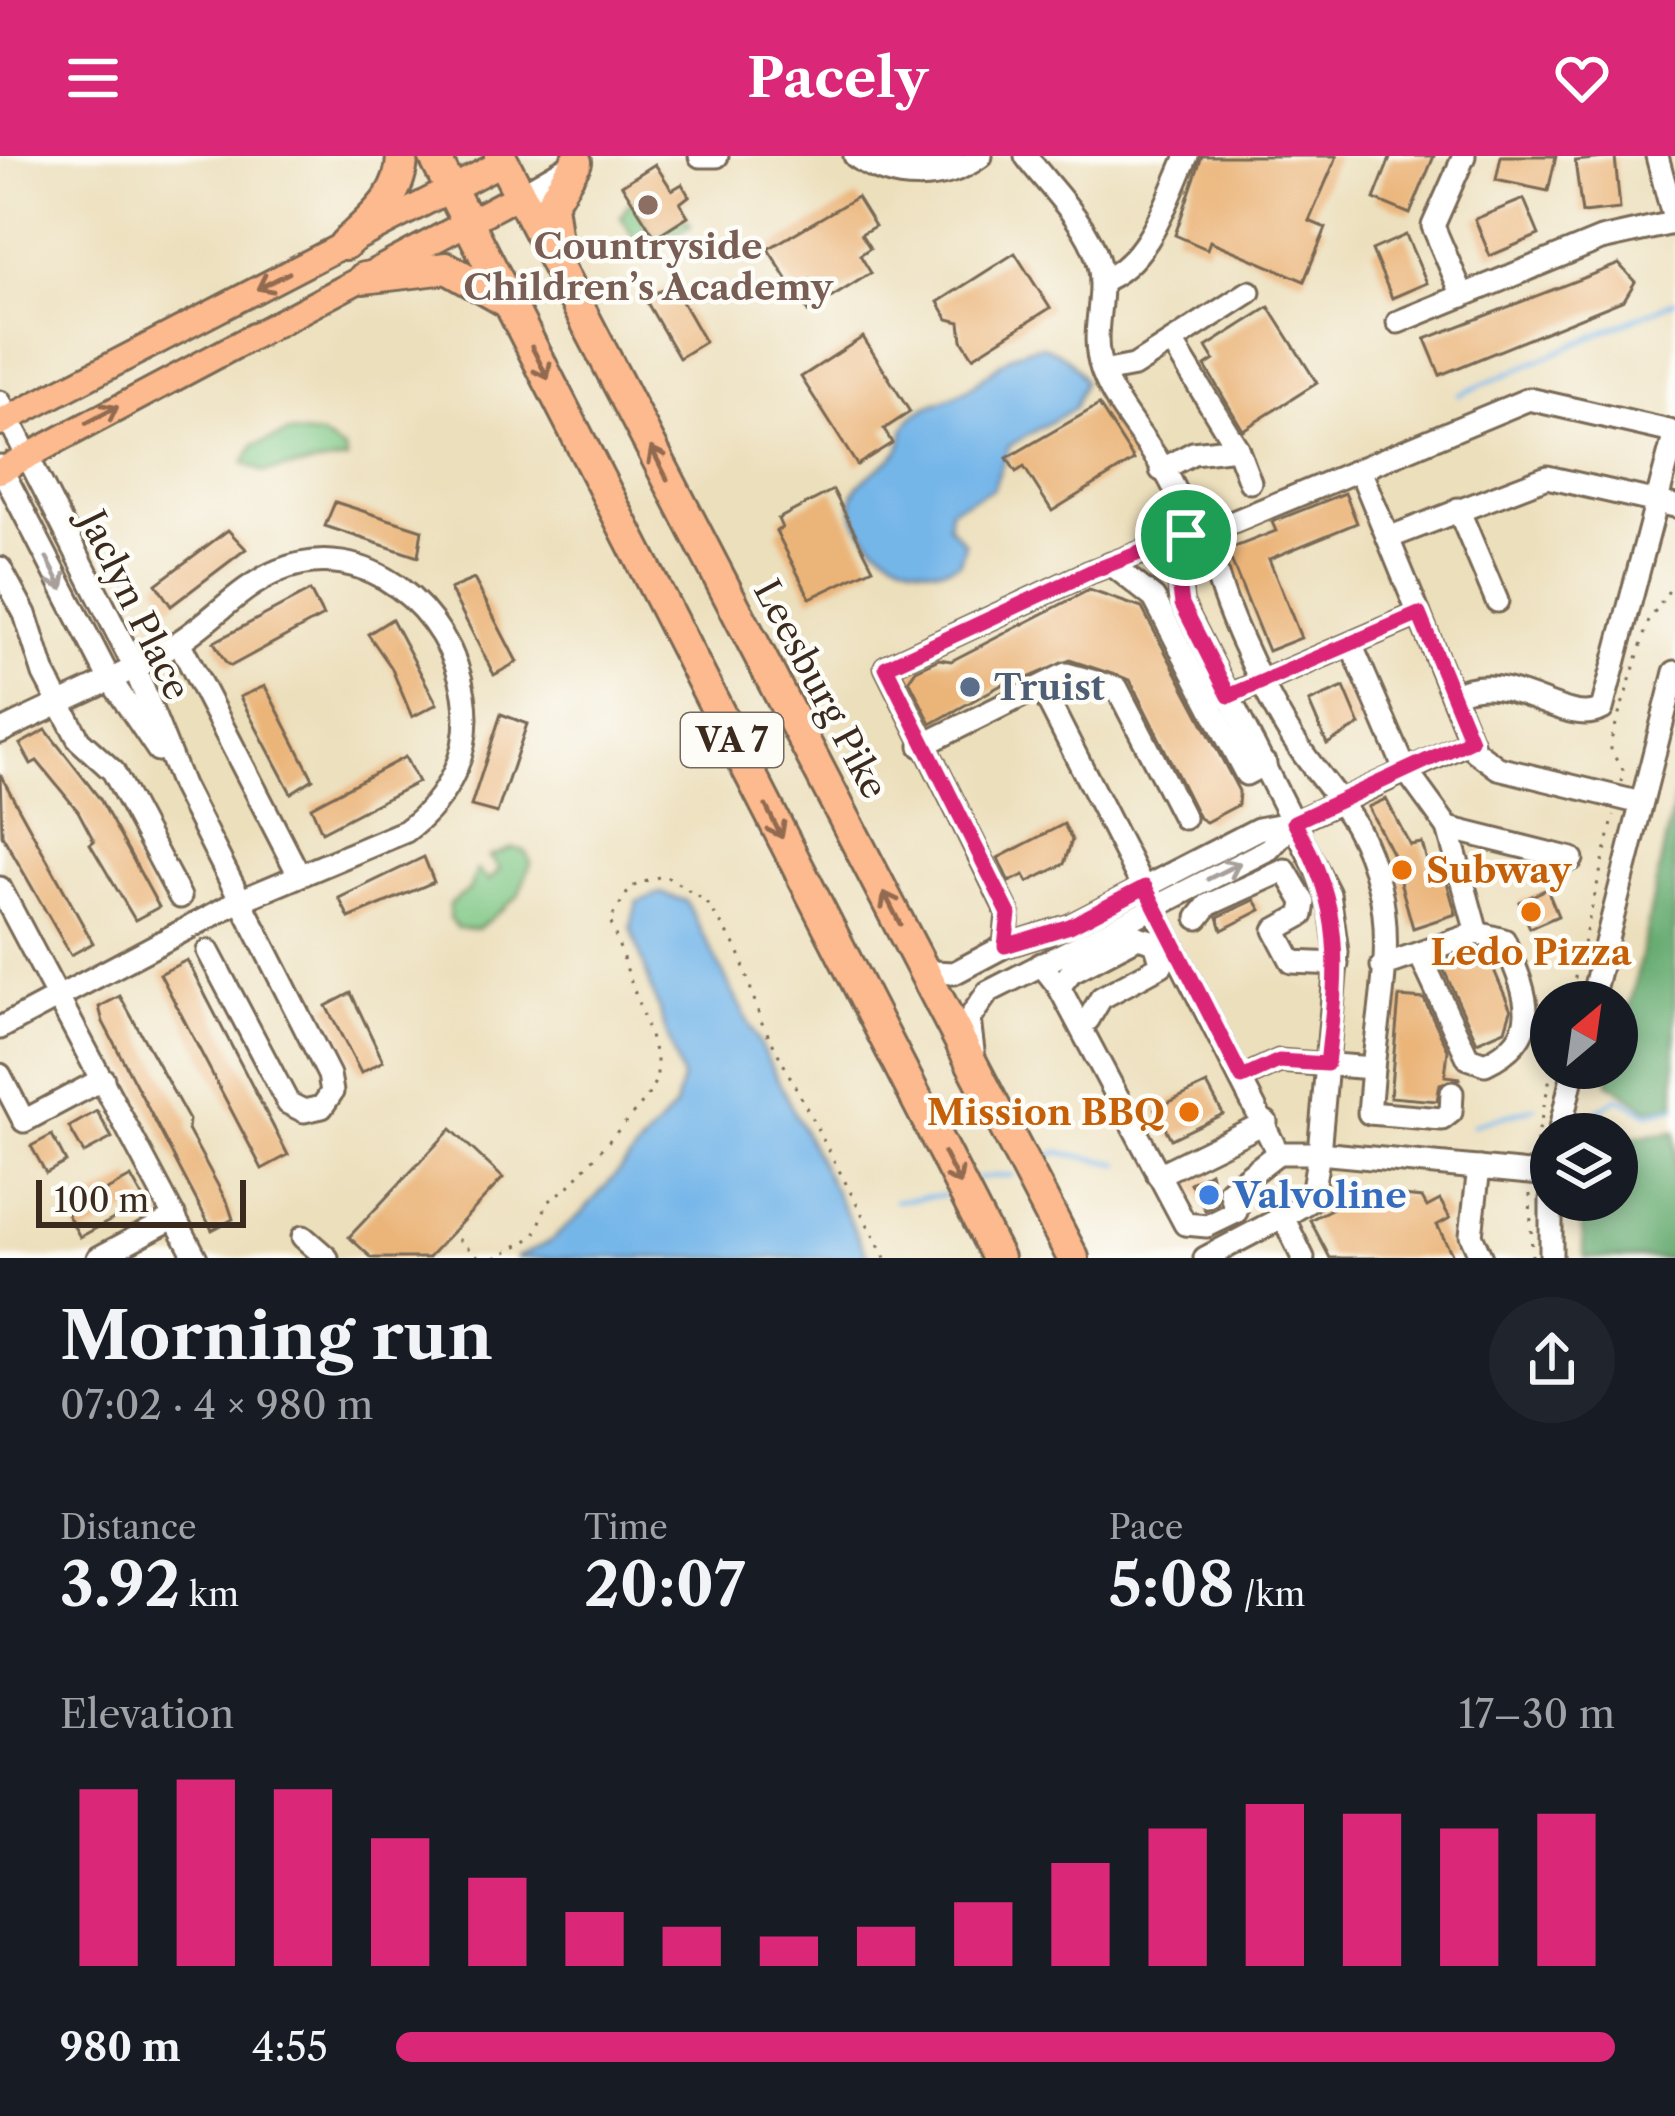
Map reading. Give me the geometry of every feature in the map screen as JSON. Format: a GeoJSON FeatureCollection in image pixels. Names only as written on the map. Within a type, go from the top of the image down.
{"type":"FeatureCollection","features":[{"type":"Feature","properties":{"kind":"highway"},"geometry":{"type":"LineString","coordinates":[[345,244],[386,205],[398,185],[402,156]]}},
{"type":"Feature","properties":{"kind":"highway","name":"VA 7"},"geometry":{"type":"LineString","coordinates":[[434,156],[998,1258]]}},
{"type":"Feature","properties":{"kind":"highway","name":"Leesburg Pike"},"geometry":{"type":"LineString","coordinates":[[505,158],[519,195],[1073,1258]]}},
{"type":"Feature","properties":{"kind":"highway"},"geometry":{"type":"LineString","coordinates":[[563,278],[551,204],[580,159]]}},
{"type":"Feature","properties":{"kind":"highway"},"geometry":{"type":"LineString","coordinates":[[364,278],[448,268],[509,304]]}},
{"type":"Feature","properties":{"kind":"main road"},"geometry":{"type":"LineString","coordinates":[[3,414],[452,191],[505,158]]}},
{"type":"Feature","properties":{"kind":"main road"},"geometry":{"type":"LineString","coordinates":[[1,469],[519,195]]}},
{"type":"Feature","properties":{"kind":"street"},"geometry":{"type":"LineString","coordinates":[[700,156],[717,156]]}},
{"type":"Feature","properties":{"kind":"street"},"geometry":{"type":"LineString","coordinates":[[854,156],[882,171],[910,177],[946,173],[981,156]]}},
{"type":"Feature","properties":{"kind":"street"},"geometry":{"type":"LineString","coordinates":[[887,156],[951,156]]}},
{"type":"Feature","properties":{"kind":"street"},"geometry":{"type":"LineString","coordinates":[[1026,156],[1087,235],[1101,280],[1095,319],[1103,372],[1182,509],[1186,535],[1178,576],[1182,604],[1329,894],[1337,964],[1311,1200],[1204,1258]]}},
{"type":"Feature","properties":{"kind":"street"},"geometry":{"type":"LineString","coordinates":[[1101,280],[1121,273],[1139,257],[1187,156]]}},
{"type":"Feature","properties":{"kind":"street"},"geometry":{"type":"LineString","coordinates":[[1463,296],[1433,226],[1464,156]]}},
{"type":"Feature","properties":{"kind":"street"},"geometry":{"type":"LineString","coordinates":[[1398,322],[1601,239],[1674,223],[1658,156]]}},
{"type":"Feature","properties":{"kind":"street"},"geometry":{"type":"LineString","coordinates":[[519,195],[580,159]]}},
{"type":"Feature","properties":{"kind":"street"},"geometry":{"type":"LineString","coordinates":[[1103,372],[1134,366],[1249,292]]}},
{"type":"Feature","properties":{"kind":"street"},"geometry":{"type":"LineString","coordinates":[[1172,342],[1237,448],[1250,482]]}},
{"type":"Feature","properties":{"kind":"street"},"geometry":{"type":"LineString","coordinates":[[1452,1093],[1451,1112],[1442,1119],[1369,1113],[1382,966],[1380,889],[1342,798],[1291,736],[1263,680],[1210,554],[1213,536],[1231,523],[1529,399],[1669,431],[1666,502],[1602,709],[1583,713],[1484,683],[1453,695]]}},
{"type":"Feature","properties":{"kind":"street","name":"Jaclyn Place"},"geometry":{"type":"LineString","coordinates":[[3,414],[133,664],[182,785],[332,1083],[328,1101],[312,1111],[288,1102],[208,951]]}},
{"type":"Feature","properties":{"kind":"street"},"geometry":{"type":"LineString","coordinates":[[1161,470],[1193,453],[1237,448]]}},
{"type":"Feature","properties":{"kind":"street","name":"Jaclyn Place"},"geometry":{"type":"LineString","coordinates":[[1,469],[108,676],[182,785]]}},
{"type":"Feature","properties":{"kind":"street"},"geometry":{"type":"LineString","coordinates":[[1360,470],[1471,740],[1492,766],[1641,803]]}},
{"type":"Feature","properties":{"kind":"street"},"geometry":{"type":"LineString","coordinates":[[1388,538],[1547,477],[1666,502]]}},
{"type":"Feature","properties":{"kind":"street"},"geometry":{"type":"LineString","coordinates":[[1458,509],[1497,601]]}},
{"type":"Feature","properties":{"kind":"street"},"geometry":{"type":"LineString","coordinates":[[1005,946],[1009,914],[921,746],[886,667],[1111,564],[1186,535]]}},
{"type":"Feature","properties":{"kind":"street"},"geometry":{"type":"LineString","coordinates":[[0,733],[179,642],[254,584],[295,565],[317,563],[365,569],[402,587],[427,612],[446,645],[466,708],[461,754],[442,797],[406,831],[347,860],[298,873],[239,901],[0,1028]]}},
{"type":"Feature","properties":{"kind":"street"},"geometry":{"type":"LineString","coordinates":[[1111,564],[1154,598],[1246,773],[1264,764]]}},
{"type":"Feature","properties":{"kind":"street"},"geometry":{"type":"LineString","coordinates":[[0,568],[25,614],[58,702],[79,740],[113,771],[180,897]]}},
{"type":"Feature","properties":{"kind":"street"},"geometry":{"type":"LineString","coordinates":[[1229,696],[1419,614]]}},
{"type":"Feature","properties":{"kind":"street"},"geometry":{"type":"LineString","coordinates":[[179,642],[298,873]]}},
{"type":"Feature","properties":{"kind":"street"},"geometry":{"type":"LineString","coordinates":[[1351,644],[1405,769],[1448,828],[1477,932]]}},
{"type":"Feature","properties":{"kind":"street"},"geometry":{"type":"LineString","coordinates":[[1596,981],[1675,672]]}},
{"type":"Feature","properties":{"kind":"street"},"geometry":{"type":"LineString","coordinates":[[921,746],[1066,674],[1117,688],[1184,818]]}},
{"type":"Feature","properties":{"kind":"street"},"geometry":{"type":"LineString","coordinates":[[1040,687],[1278,1153]]}},
{"type":"Feature","properties":{"kind":"street"},"geometry":{"type":"LineString","coordinates":[[919,960],[933,972],[954,973],[1005,946],[1150,897],[1269,849],[1294,822],[1471,740]]}},
{"type":"Feature","properties":{"kind":"street"},"geometry":{"type":"LineString","coordinates":[[1448,828],[1572,860]]}},
{"type":"Feature","properties":{"kind":"street"},"geometry":{"type":"LineString","coordinates":[[1198,918],[1208,905],[1286,870],[1304,902],[1302,915],[1275,930],[1292,962],[1337,964]]}},
{"type":"Feature","properties":{"kind":"street"},"geometry":{"type":"LineString","coordinates":[[985,1086],[971,1046],[973,1007],[988,992],[1150,897]]}},
{"type":"Feature","properties":{"kind":"street"},"geometry":{"type":"LineString","coordinates":[[3,902],[196,1258]]}},
{"type":"Feature","properties":{"kind":"street"},"geometry":{"type":"LineString","coordinates":[[1382,966],[1477,932],[1504,940],[1528,1001],[1528,1012],[1511,1050],[1485,1064],[1468,1058],[1420,955]]}},
{"type":"Feature","properties":{"kind":"street"},"geometry":{"type":"LineString","coordinates":[[1059,987],[1071,972],[1138,937],[1155,942],[1162,965],[1101,998],[1088,1021]]}},
{"type":"Feature","properties":{"kind":"street"},"geometry":{"type":"LineString","coordinates":[[1041,964],[1059,987],[1185,1224],[1207,1226],[1236,1212],[1230,1190],[1278,1153],[1530,1173]]}},
{"type":"Feature","properties":{"kind":"street"},"geometry":{"type":"LineString","coordinates":[[1242,1078],[1279,1061],[1373,1068]]}},
{"type":"Feature","properties":{"kind":"street"},"geometry":{"type":"LineString","coordinates":[[0,1076],[25,1121],[103,1079]]}},
{"type":"Feature","properties":{"kind":"street"},"geometry":{"type":"LineString","coordinates":[[1158,1175],[1266,1123]]}},
{"type":"Feature","properties":{"kind":"street"},"geometry":{"type":"LineString","coordinates":[[1479,1168],[1471,1235],[1481,1258]]}},
{"type":"Feature","properties":{"kind":"street"},"geometry":{"type":"LineString","coordinates":[[98,1258],[175,1217]]}},
{"type":"Feature","properties":{"kind":"street"},"geometry":{"type":"LineString","coordinates":[[1282,1217],[1303,1258]]}},
{"type":"Feature","properties":{"kind":"street"},"geometry":{"type":"LineString","coordinates":[[1551,1221],[1551,1258]]}},
{"type":"Feature","properties":{"kind":"street"},"geometry":{"type":"LineString","coordinates":[[303,1237],[327,1258]]}},
{"type":"Feature","properties":{"kind":"path"},"geometry":{"type":"LineString","coordinates":[[1622,783],[1624,771],[1611,752],[1611,740],[1648,623],[1675,581]]}},
{"type":"Feature","properties":{"kind":"path"},"geometry":{"type":"LineString","coordinates":[[1574,981],[1616,807]]}},
{"type":"Feature","properties":{"kind":"path"},"geometry":{"type":"LineString","coordinates":[[495,1258],[536,1234],[548,1203],[569,1186],[655,1087],[657,1057],[610,920],[631,886],[664,875],[706,901],[737,949],[761,1022],[885,1258]]}},
{"type":"Feature","properties":{"kind":"path"},"geometry":{"type":"LineString","coordinates":[[458,1239],[480,1258]]}},
{"type":"Feature","properties":{"kind":"green space"},"geometry":{"type":"Polygon","coordinates":[[[631,199],[654,237],[686,218],[691,226],[644,255],[621,217],[631,199]]]}},
{"type":"Feature","properties":{"kind":"green space"},"geometry":{"type":"Polygon","coordinates":[[[290,433],[321,436],[345,451],[347,460],[263,472],[244,463],[254,445],[290,433]]]}},
{"type":"Feature","properties":{"kind":"green space"},"geometry":{"type":"Polygon","coordinates":[[[1675,795],[1675,1107],[1646,1108],[1618,1089],[1638,1089],[1635,981],[1675,795]]]}},
{"type":"Feature","properties":{"kind":"green space"},"geometry":{"type":"Polygon","coordinates":[[[512,848],[525,851],[531,863],[518,896],[478,929],[457,928],[449,918],[450,904],[469,890],[477,870],[489,881],[500,869],[489,857],[512,848]]]}},
{"type":"Feature","properties":{"kind":"green space"},"geometry":{"type":"Polygon","coordinates":[[[1675,1132],[1675,1258],[1585,1258],[1581,1221],[1638,1221],[1638,1136],[1675,1132]]]}},
{"type":"Feature","properties":{"kind":"water"},"geometry":{"type":"Polygon","coordinates":[[[1042,346],[1067,358],[1084,381],[1074,408],[1009,446],[993,489],[950,509],[948,525],[965,543],[960,562],[930,568],[894,557],[878,546],[856,520],[853,496],[899,450],[912,418],[963,392],[1008,358],[1042,346]]]}},
{"type":"Feature","properties":{"kind":"water"},"geometry":{"type":"Polygon","coordinates":[[[660,893],[686,901],[869,1258],[515,1258],[549,1242],[583,1212],[675,1107],[682,1079],[631,927],[637,902],[660,893]]]}},
{"type":"Feature","properties":{"kind":"building"},"geometry":{"type":"Polygon","coordinates":[[[1202,156],[1337,156],[1309,221],[1326,228],[1304,281],[1210,241],[1207,249],[1175,235],[1202,156]]]}},
{"type":"Feature","properties":{"kind":"building"},"geometry":{"type":"Polygon","coordinates":[[[1391,156],[1434,156],[1410,214],[1374,199],[1391,156]]]}},
{"type":"Feature","properties":{"kind":"building"},"geometry":{"type":"Polygon","coordinates":[[[1501,156],[1556,156],[1548,191],[1496,180],[1501,156]]]}},
{"type":"Feature","properties":{"kind":"building"},"geometry":{"type":"Polygon","coordinates":[[[1615,157],[1620,209],[1582,213],[1575,161],[1615,157]]]}},
{"type":"Feature","properties":{"kind":"building","name":"Countryside Children’s Academy"},"geometry":{"type":"Polygon","coordinates":[[[655,164],[672,190],[682,184],[689,196],[680,203],[688,216],[655,237],[622,185],[655,164]]]}},
{"type":"Feature","properties":{"kind":"building"},"geometry":{"type":"Polygon","coordinates":[[[857,197],[875,226],[861,234],[870,248],[860,255],[871,273],[808,312],[768,249],[857,197]]]}},
{"type":"Feature","properties":{"kind":"building"},"geometry":{"type":"Polygon","coordinates":[[[1524,199],[1539,235],[1490,256],[1475,219],[1524,199]]]}},
{"type":"Feature","properties":{"kind":"building"},"geometry":{"type":"Polygon","coordinates":[[[1406,235],[1427,283],[1392,298],[1372,250],[1406,235]]]}},
{"type":"Feature","properties":{"kind":"building"},"geometry":{"type":"Polygon","coordinates":[[[1015,253],[1050,308],[973,357],[962,340],[960,322],[948,319],[938,302],[1015,253]]]}},
{"type":"Feature","properties":{"kind":"building"},"geometry":{"type":"Polygon","coordinates":[[[1619,264],[1635,282],[1624,300],[1440,375],[1425,339],[1619,264]]]}},
{"type":"Feature","properties":{"kind":"building"},"geometry":{"type":"Polygon","coordinates":[[[672,284],[705,342],[679,358],[645,299],[672,284]]]}},
{"type":"Feature","properties":{"kind":"building"},"geometry":{"type":"Polygon","coordinates":[[[1269,307],[1317,383],[1243,430],[1205,366],[1214,360],[1206,347],[1269,307]]]}},
{"type":"Feature","properties":{"kind":"building"},"geometry":{"type":"Polygon","coordinates":[[[863,337],[910,412],[884,429],[892,443],[857,465],[801,377],[863,337]]]}},
{"type":"Feature","properties":{"kind":"building"},"geometry":{"type":"Polygon","coordinates":[[[1099,405],[1134,460],[1052,511],[1024,467],[1016,472],[1007,458],[1099,405]]]}},
{"type":"Feature","properties":{"kind":"building"},"geometry":{"type":"Polygon","coordinates":[[[833,490],[873,568],[810,598],[776,531],[782,528],[778,519],[833,490]]]}},
{"type":"Feature","properties":{"kind":"building"},"geometry":{"type":"Polygon","coordinates":[[[1345,493],[1357,523],[1269,559],[1301,638],[1268,651],[1227,550],[1276,531],[1272,522],[1345,493]]]}},
{"type":"Feature","properties":{"kind":"building"},"geometry":{"type":"Polygon","coordinates":[[[335,502],[422,530],[418,557],[325,526],[335,502]]]}},
{"type":"Feature","properties":{"kind":"building"},"geometry":{"type":"Polygon","coordinates":[[[228,530],[246,549],[171,606],[156,584],[228,530]]]}},
{"type":"Feature","properties":{"kind":"building"},"geometry":{"type":"Polygon","coordinates":[[[474,579],[517,662],[494,675],[450,589],[474,579]]]}},
{"type":"Feature","properties":{"kind":"building"},"geometry":{"type":"Polygon","coordinates":[[[1089,590],[1142,608],[1239,791],[1238,805],[1206,822],[1199,818],[1130,680],[1070,660],[1007,687],[1005,683],[931,724],[909,680],[916,670],[939,659],[951,661],[1089,590]]]}},
{"type":"Feature","properties":{"kind":"building"},"geometry":{"type":"Polygon","coordinates":[[[310,591],[323,616],[231,666],[226,663],[214,642],[310,591]]]}},
{"type":"Feature","properties":{"kind":"building"},"geometry":{"type":"Polygon","coordinates":[[[392,619],[437,704],[412,717],[391,667],[368,634],[392,619]]]}},
{"type":"Feature","properties":{"kind":"building"},"geometry":{"type":"Polygon","coordinates":[[[265,686],[313,779],[291,793],[240,697],[265,686]]]}},
{"type":"Feature","properties":{"kind":"building"},"geometry":{"type":"Polygon","coordinates":[[[1344,687],[1360,725],[1327,744],[1309,702],[1344,687]]]}},
{"type":"Feature","properties":{"kind":"building"},"geometry":{"type":"Polygon","coordinates":[[[501,714],[527,724],[497,813],[471,806],[501,714]]]}},
{"type":"Feature","properties":{"kind":"building"},"geometry":{"type":"Polygon","coordinates":[[[46,730],[100,799],[159,907],[135,920],[90,844],[94,841],[78,811],[37,761],[31,764],[20,744],[46,730]]]}},
{"type":"Feature","properties":{"kind":"building"},"geometry":{"type":"Polygon","coordinates":[[[405,757],[418,782],[322,832],[311,807],[405,757]]]}},
{"type":"Feature","properties":{"kind":"building"},"geometry":{"type":"Polygon","coordinates":[[[0,774],[93,943],[71,955],[2,835],[0,774]]]}},
{"type":"Feature","properties":{"kind":"building"},"geometry":{"type":"Polygon","coordinates":[[[1386,799],[1410,845],[1422,843],[1430,872],[1443,868],[1456,914],[1413,928],[1392,853],[1368,807],[1386,799]]]}},
{"type":"Feature","properties":{"kind":"building"},"geometry":{"type":"Polygon","coordinates":[[[1064,824],[1072,840],[1064,864],[1028,882],[1024,875],[1009,882],[998,858],[1064,824]]]}},
{"type":"Feature","properties":{"kind":"building"},"geometry":{"type":"Polygon","coordinates":[[[424,857],[434,882],[349,918],[339,898],[424,857]]]}},
{"type":"Feature","properties":{"kind":"building"},"geometry":{"type":"Polygon","coordinates":[[[1547,889],[1558,916],[1530,928],[1519,902],[1547,889]]]}},
{"type":"Feature","properties":{"kind":"building"},"geometry":{"type":"Polygon","coordinates":[[[1255,900],[1261,910],[1222,930],[1218,917],[1255,900]]]}},
{"type":"Feature","properties":{"kind":"building"},"geometry":{"type":"Polygon","coordinates":[[[1478,949],[1486,951],[1511,1010],[1505,1030],[1477,1042],[1440,962],[1478,949]]]}},
{"type":"Feature","properties":{"kind":"building"},"geometry":{"type":"Polygon","coordinates":[[[187,960],[288,1155],[262,1169],[160,974],[187,960]]]}},
{"type":"Feature","properties":{"kind":"building"},"geometry":{"type":"Polygon","coordinates":[[[351,993],[383,1061],[361,1073],[326,1006],[351,993]]]}},
{"type":"Feature","properties":{"kind":"building"},"geometry":{"type":"Polygon","coordinates":[[[120,996],[189,1120],[188,1130],[228,1204],[233,1219],[212,1230],[103,1022],[99,1007],[120,996]]]}},
{"type":"Feature","properties":{"kind":"building"},"geometry":{"type":"Polygon","coordinates":[[[1399,997],[1424,999],[1448,1050],[1445,1076],[1461,1078],[1440,1084],[1437,1101],[1390,1097],[1399,997]]]}},
{"type":"Feature","properties":{"kind":"building","name":"Mission BBQ"},"geometry":{"type":"Polygon","coordinates":[[[1207,1084],[1223,1114],[1171,1139],[1155,1109],[1207,1084]]]}},
{"type":"Feature","properties":{"kind":"building"},"geometry":{"type":"Polygon","coordinates":[[[97,1111],[112,1138],[84,1153],[69,1127],[97,1111]]]}},
{"type":"Feature","properties":{"kind":"building"},"geometry":{"type":"Polygon","coordinates":[[[451,1129],[503,1178],[428,1258],[372,1258],[349,1237],[451,1129]]]}},
{"type":"Feature","properties":{"kind":"building"},"geometry":{"type":"Polygon","coordinates":[[[52,1135],[66,1162],[46,1173],[31,1146],[52,1135]]]}},
{"type":"Feature","properties":{"kind":"building","name":"Valvoline"},"geometry":{"type":"Polygon","coordinates":[[[1210,1172],[1218,1204],[1205,1210],[1190,1183],[1210,1172]]]}},
{"type":"Feature","properties":{"kind":"building"},"geometry":{"type":"Polygon","coordinates":[[[131,1177],[145,1202],[80,1237],[66,1212],[131,1177]]]}},
{"type":"Feature","properties":{"kind":"building"},"geometry":{"type":"Polygon","coordinates":[[[1364,1192],[1422,1198],[1427,1207],[1440,1200],[1450,1218],[1437,1225],[1454,1258],[1330,1258],[1310,1220],[1364,1192]]]}},
{"type":"Feature","properties":{"kind":"waterway"},"geometry":{"type":"LineString","coordinates":[[1459,395],[1675,301]]}},
{"type":"Feature","properties":{"kind":"waterway"},"geometry":{"type":"LineString","coordinates":[[1597,1111],[1618,1098],[1648,1113],[1675,1108]]}},
{"type":"Feature","properties":{"kind":"waterway"},"geometry":{"type":"LineString","coordinates":[[1473,1125],[1535,1107]]}},
{"type":"Feature","properties":{"kind":"waterway"},"geometry":{"type":"LineString","coordinates":[[1047,1157],[1058,1152],[1120,1164]]}},
{"type":"Feature","properties":{"kind":"waterway"},"geometry":{"type":"LineString","coordinates":[[978,1178],[1012,1175]]}},
{"type":"Feature","properties":{"kind":"waterway"},"geometry":{"type":"LineString","coordinates":[[895,1201],[943,1195]]}},
{"type":"Feature","properties":{"kind":"place","name":"Countryside Children’s Academy"},"geometry":{"type":"Point","coordinates":[648,205]}},
{"type":"Feature","properties":{"kind":"place","name":"Truist"},"geometry":{"type":"Point","coordinates":[970,687]}},
{"type":"Feature","properties":{"kind":"place","name":"Subway"},"geometry":{"type":"Point","coordinates":[1402,870]}},
{"type":"Feature","properties":{"kind":"place","name":"Ledo Pizza"},"geometry":{"type":"Point","coordinates":[1531,912]}},
{"type":"Feature","properties":{"kind":"place","name":"Mission BBQ"},"geometry":{"type":"Point","coordinates":[1189,1112]}},
{"type":"Feature","properties":{"kind":"place","name":"Valvoline"},"geometry":{"type":"Point","coordinates":[1209,1195]}},
{"type":"Feature","properties":{"kind":"route"},"geometry":{"type":"LineString","coordinates":[[1186,535],[1178,576],[1182,604],[1229,696],[1419,614],[1471,740],[1294,822],[1323,873],[1334,913],[1336,984],[1327,1064],[1279,1061],[1242,1078],[1145,887],[1070,926],[1005,946],[1009,914],[921,746],[886,667],[1090,572],[1186,535]]}}]}
